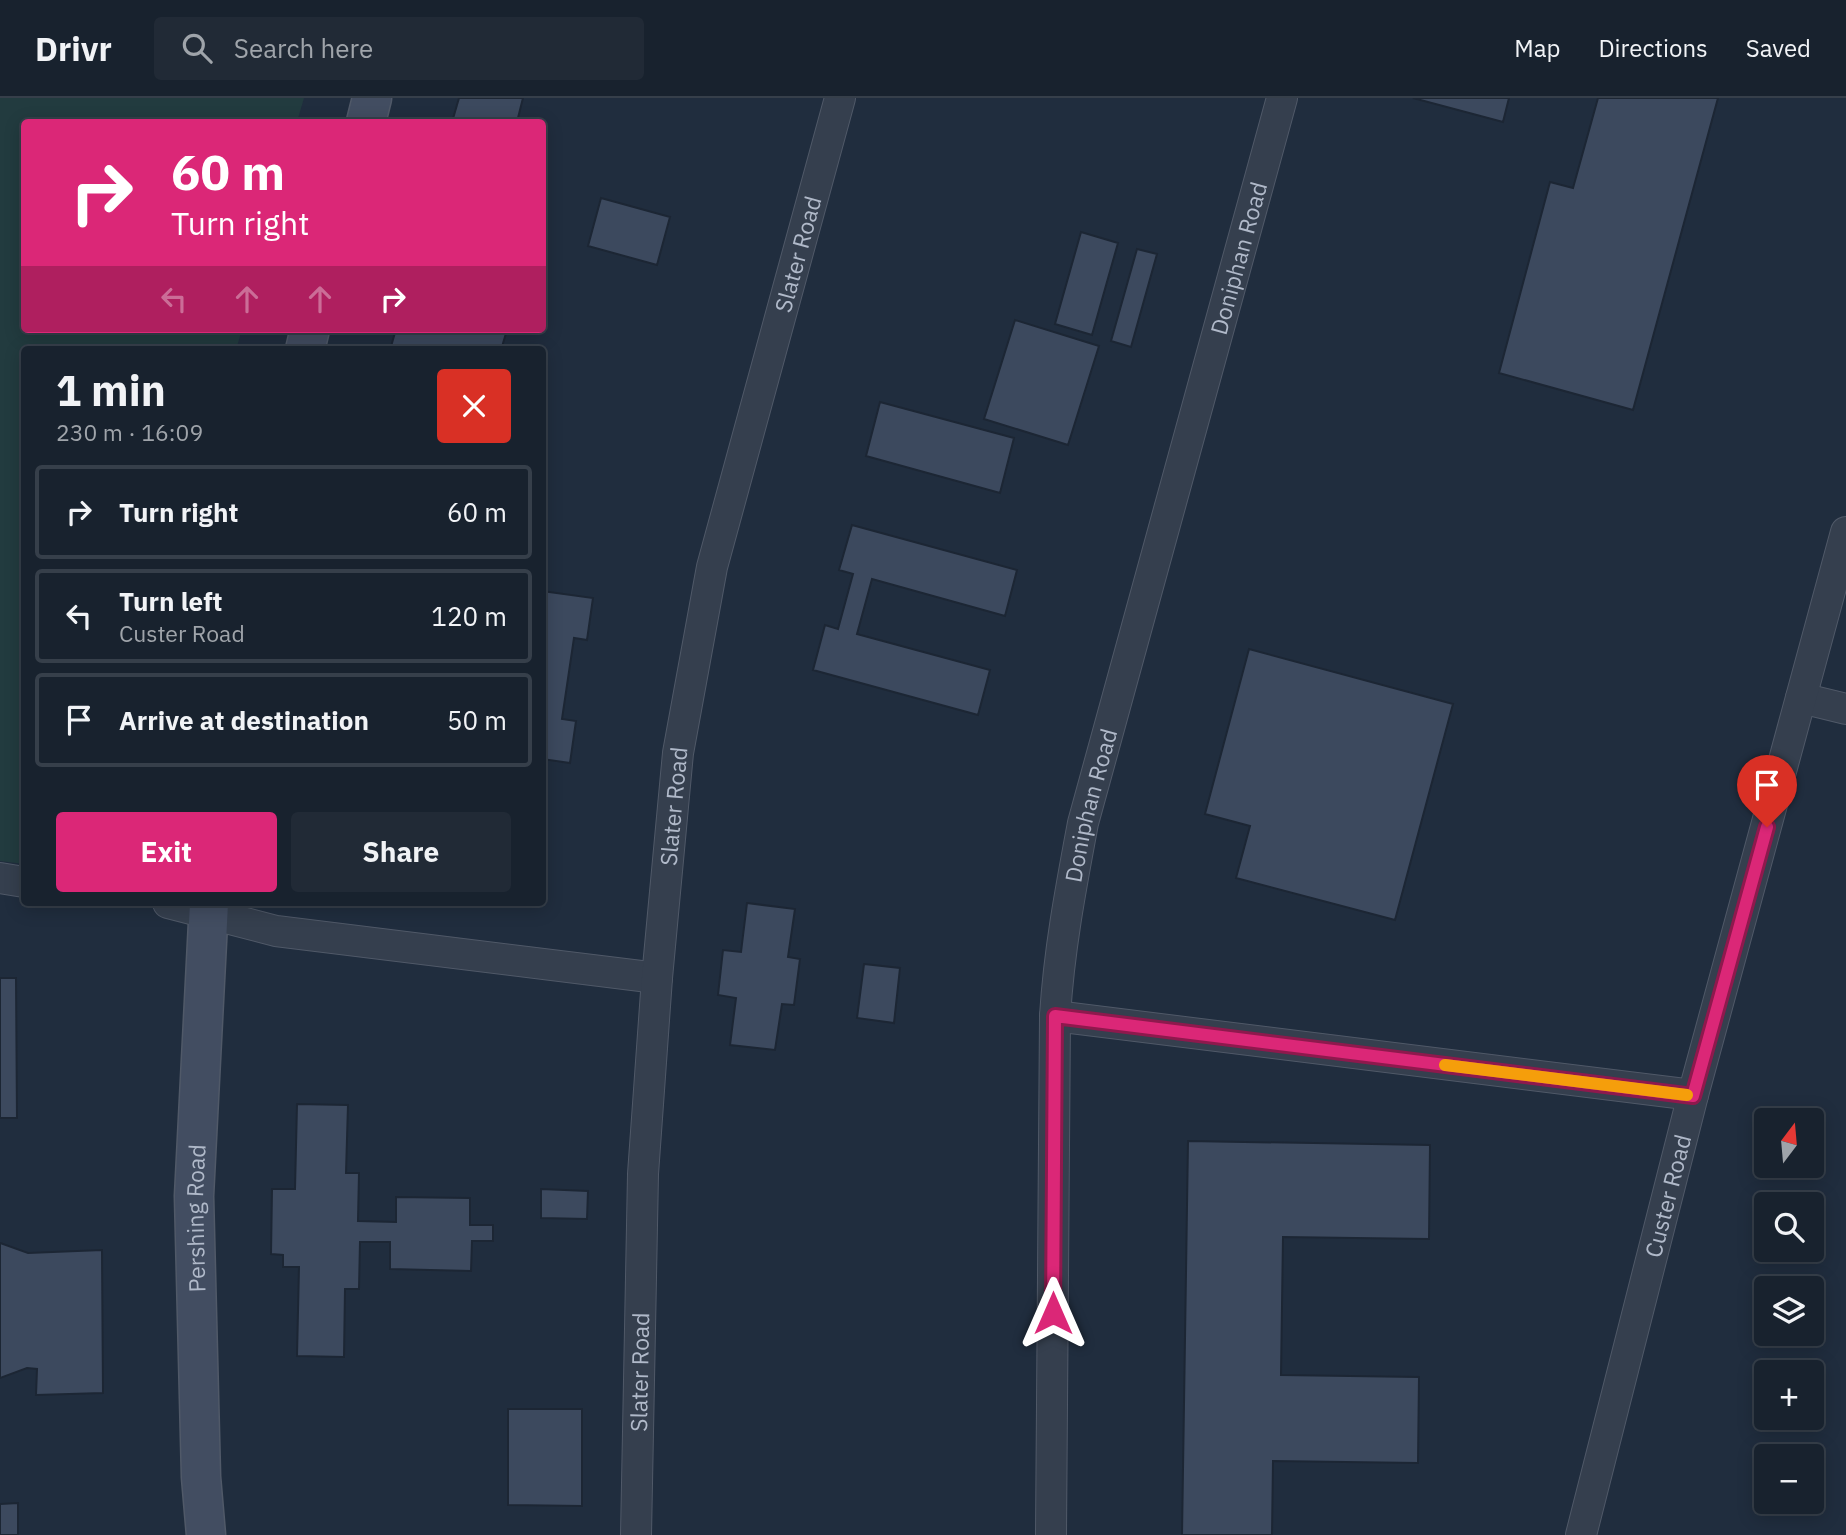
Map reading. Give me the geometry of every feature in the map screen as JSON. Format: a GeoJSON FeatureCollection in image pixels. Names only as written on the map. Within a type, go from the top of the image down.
{"type":"FeatureCollection","features":[{"type":"Feature","properties":{"kind":"street"},"geometry":{"type":"LineString","coordinates":[[367,119],[372,98]]}},
{"type":"Feature","properties":{"kind":"street","name":"Slater Road"},"geometry":{"type":"LineString","coordinates":[[636,1535],[643,1178],[657,978],[678,753],[712,567],[840,98]]}},
{"type":"Feature","properties":{"kind":"street","name":"Doniphan Road"},"geometry":{"type":"LineString","coordinates":[[1051,1535],[1055,1016],[1064,924],[1083,823],[1282,98]]}},
{"type":"Feature","properties":{"kind":"street","name":"Custer Road"},"geometry":{"type":"LineString","coordinates":[[1581,1535],[1693,1096],[1846,532]]}},
{"type":"Feature","properties":{"kind":"street"},"geometry":{"type":"LineString","coordinates":[[1801,698],[1846,709]]}},
{"type":"Feature","properties":{"kind":"street"},"geometry":{"type":"LineString","coordinates":[[0,878],[21,882]]}},
{"type":"Feature","properties":{"kind":"street"},"geometry":{"type":"LineString","coordinates":[[209,908],[255,927],[657,978]]}},
{"type":"Feature","properties":{"kind":"street","name":"Pershing Road"},"geometry":{"type":"LineString","coordinates":[[206,1535],[201,1477],[194,1196],[209,908]]}},
{"type":"Feature","properties":{"kind":"street"},"geometry":{"type":"LineString","coordinates":[[1055,1016],[1693,1096]]}},
{"type":"Feature","properties":{"kind":"green space"},"geometry":{"type":"Polygon","coordinates":[[[0,98],[304,98],[298,119],[21,119],[21,333],[241,333],[237,346],[21,346],[21,864],[0,861],[0,98]]]}},
{"type":"Feature","properties":{"kind":"building"},"geometry":{"type":"Polygon","coordinates":[[[459,98],[523,98],[518,119],[453,119],[459,98]]]}},
{"type":"Feature","properties":{"kind":"building"},"geometry":{"type":"Polygon","coordinates":[[[1413,98],[1509,98],[1503,122],[1413,98]]]}},
{"type":"Feature","properties":{"kind":"building"},"geometry":{"type":"Polygon","coordinates":[[[1598,98],[1718,98],[1633,410],[1499,373],[1550,182],[1573,188],[1598,98]]]}},
{"type":"Feature","properties":{"kind":"building"},"geometry":{"type":"Polygon","coordinates":[[[601,198],[670,217],[657,265],[588,246],[601,198]]]}},
{"type":"Feature","properties":{"kind":"building"},"geometry":{"type":"Polygon","coordinates":[[[1081,232],[1118,243],[1092,335],[1055,324],[1081,232]]]}},
{"type":"Feature","properties":{"kind":"building"},"geometry":{"type":"Polygon","coordinates":[[[1137,249],[1157,254],[1131,347],[1111,341],[1137,249]]]}},
{"type":"Feature","properties":{"kind":"building"},"geometry":{"type":"Polygon","coordinates":[[[1015,320],[1099,346],[1068,445],[984,419],[1015,320]]]}},
{"type":"Feature","properties":{"kind":"building"},"geometry":{"type":"Polygon","coordinates":[[[395,333],[506,333],[502,346],[391,346],[395,333]]]}},
{"type":"Feature","properties":{"kind":"building"},"geometry":{"type":"Polygon","coordinates":[[[880,402],[1014,438],[1000,493],[866,456],[880,402]]]}},
{"type":"Feature","properties":{"kind":"building"},"geometry":{"type":"Polygon","coordinates":[[[852,525],[1017,570],[1005,616],[872,579],[857,634],[990,670],[978,715],[813,670],[825,625],[838,629],[853,574],[839,570],[852,525]]]}},
{"type":"Feature","properties":{"kind":"building"},"geometry":{"type":"Polygon","coordinates":[[[546,592],[593,598],[587,640],[574,638],[562,719],[576,721],[570,763],[546,760],[546,592]]]}},
{"type":"Feature","properties":{"kind":"building"},"geometry":{"type":"Polygon","coordinates":[[[1249,649],[1453,704],[1395,920],[1236,878],[1250,826],[1205,814],[1249,649]]]}},
{"type":"Feature","properties":{"kind":"building"},"geometry":{"type":"Polygon","coordinates":[[[747,903],[795,909],[788,957],[800,959],[794,1005],[782,1004],[775,1050],[730,1045],[736,998],[718,995],[723,950],[741,952],[747,903]]]}},
{"type":"Feature","properties":{"kind":"building"},"geometry":{"type":"Polygon","coordinates":[[[864,964],[900,968],[894,1023],[857,1018],[864,964]]]}},
{"type":"Feature","properties":{"kind":"building"},"geometry":{"type":"Polygon","coordinates":[[[0,978],[16,978],[17,1118],[0,1118],[0,978]]]}},
{"type":"Feature","properties":{"kind":"building"},"geometry":{"type":"Polygon","coordinates":[[[297,1104],[348,1105],[346,1173],[359,1173],[358,1221],[396,1222],[396,1197],[470,1198],[470,1225],[493,1225],[493,1241],[472,1241],[471,1271],[390,1269],[390,1242],[360,1242],[359,1289],[345,1289],[344,1357],[297,1356],[299,1267],[283,1267],[283,1255],[271,1254],[272,1189],[295,1189],[297,1104]]]}},
{"type":"Feature","properties":{"kind":"building"},"geometry":{"type":"Polygon","coordinates":[[[1188,1141],[1430,1145],[1429,1239],[1283,1237],[1281,1375],[1419,1377],[1418,1463],[1273,1461],[1272,1535],[1182,1535],[1188,1141]]]}},
{"type":"Feature","properties":{"kind":"building"},"geometry":{"type":"Polygon","coordinates":[[[541,1189],[588,1191],[587,1219],[541,1218],[541,1189]]]}},
{"type":"Feature","properties":{"kind":"building"},"geometry":{"type":"Polygon","coordinates":[[[0,1243],[28,1253],[102,1250],[103,1393],[36,1395],[37,1369],[27,1368],[0,1378],[0,1243]]]}},
{"type":"Feature","properties":{"kind":"building"},"geometry":{"type":"Polygon","coordinates":[[[508,1409],[582,1409],[582,1506],[508,1505],[508,1409]]]}},
{"type":"Feature","properties":{"kind":"building"},"geometry":{"type":"Polygon","coordinates":[[[18,1503],[18,1535],[0,1535],[0,1504],[18,1503]]]}},
{"type":"Feature","properties":{"kind":"slow traffic"},"geometry":{"type":"LineString","coordinates":[[1445,1065],[1687,1095]]}},
{"type":"Feature","properties":{"kind":"route"},"geometry":{"type":"LineString","coordinates":[[1053,1313],[1055,1016],[1693,1096],[1767,827]]}}]}
